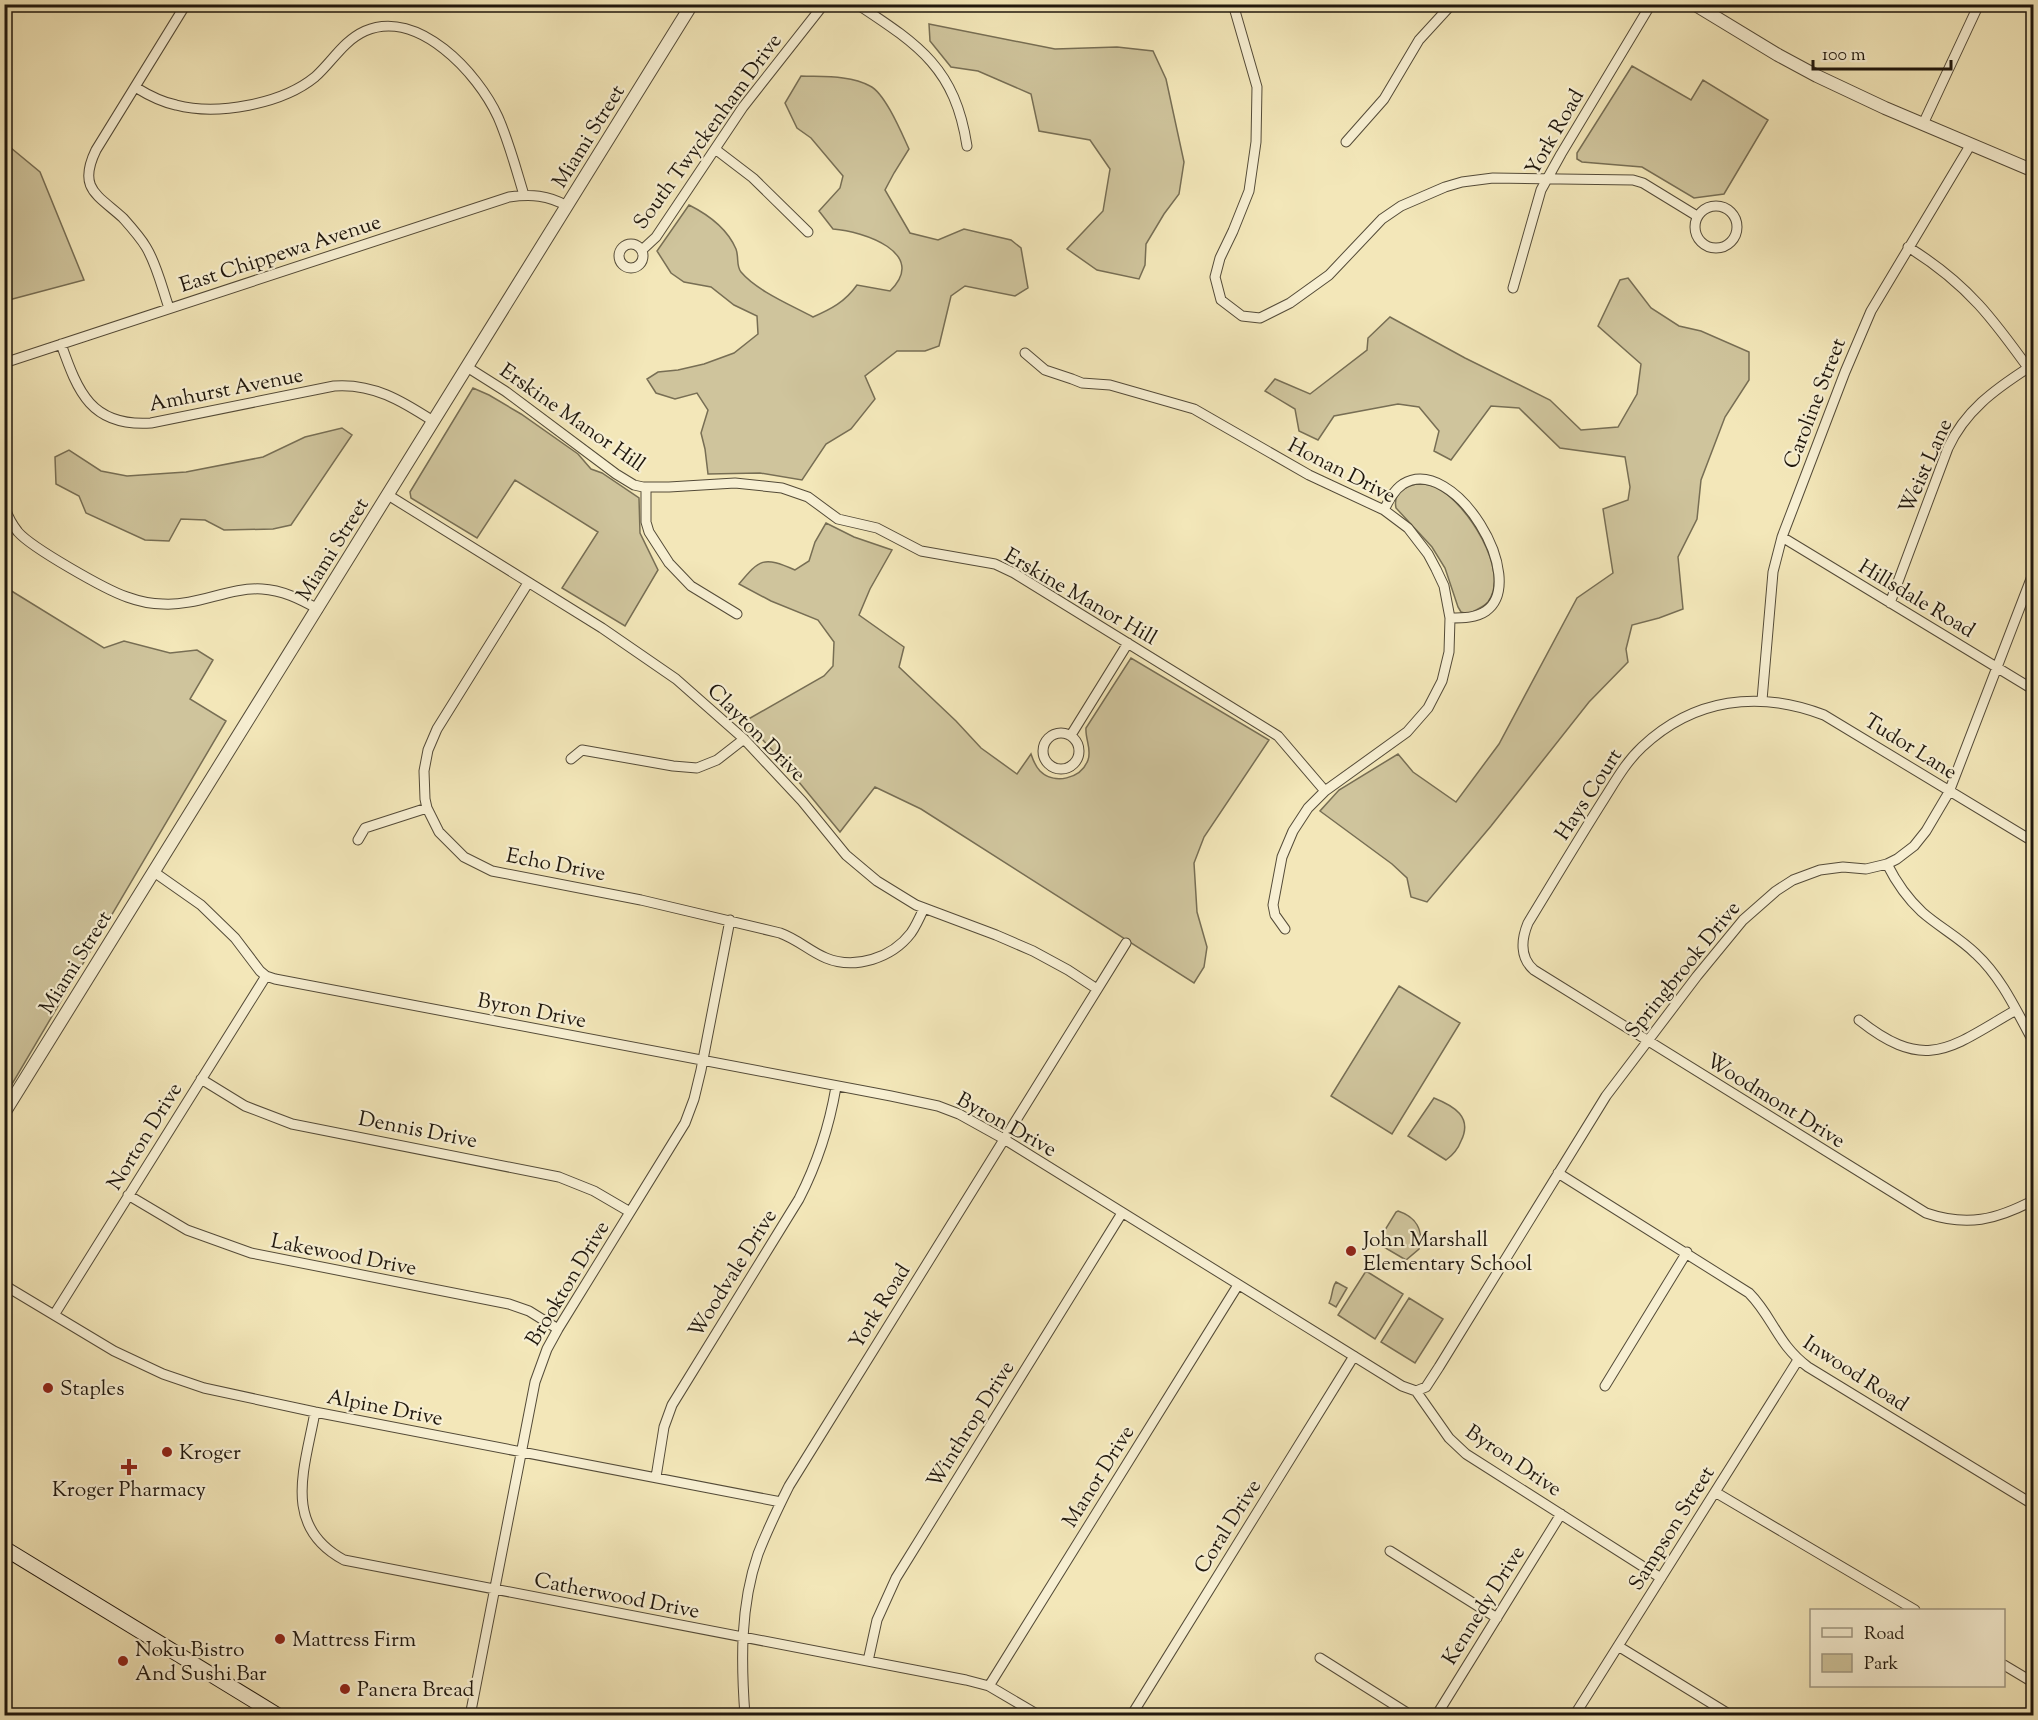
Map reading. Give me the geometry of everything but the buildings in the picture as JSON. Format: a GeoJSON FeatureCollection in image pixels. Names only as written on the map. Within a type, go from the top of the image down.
{"type":"FeatureCollection","features":[{"type":"Feature","properties":{"kind":"main road"},"geometry":{"type":"LineString","coordinates":[[4,1548],[279,1716]]}},
{"type":"Feature","properties":{"kind":"street"},"geometry":{"type":"LineString","coordinates":[[169,308],[146,246],[121,217],[98,198],[89,181],[91,160],[186,4]]}},
{"type":"Feature","properties":{"kind":"street","name":"Miami Street"},"geometry":{"type":"LineString","coordinates":[[4,1113],[692,4]]}},
{"type":"Feature","properties":{"kind":"street","name":"South Twyckenham Drive"},"geometry":{"type":"LineString","coordinates":[[642,250],[656,237],[762,82],[824,4]]}},
{"type":"Feature","properties":{"kind":"street"},"geometry":{"type":"LineString","coordinates":[[856,4],[902,34],[933,63],[955,100],[963,120],[967,146]]}},
{"type":"Feature","properties":{"kind":"street"},"geometry":{"type":"LineString","coordinates":[[1233,4],[1257,87],[1256,142],[1249,191],[1220,258],[1215,278],[1221,300],[1242,316],[1260,318],[1278,311],[1329,275],[1382,219],[1401,206],[1429,193],[1462,182],[1493,177],[1634,180],[1698,216]]}},
{"type":"Feature","properties":{"kind":"street"},"geometry":{"type":"LineString","coordinates":[[1346,142],[1384,99],[1424,34],[1452,4]]}},
{"type":"Feature","properties":{"kind":"street","name":"York Road"},"geometry":{"type":"LineString","coordinates":[[1513,288],[1541,190],[1651,4]]}},
{"type":"Feature","properties":{"kind":"street"},"geometry":{"type":"LineString","coordinates":[[1694,4],[1798,66],[1923,124],[2034,171]]}},
{"type":"Feature","properties":{"kind":"street"},"geometry":{"type":"LineString","coordinates":[[1923,124],[1980,4]]}},
{"type":"Feature","properties":{"kind":"street"},"geometry":{"type":"LineString","coordinates":[[135,87],[162,101],[190,108],[220,108],[259,103],[274,99],[305,84],[322,70],[349,41],[363,32],[384,26],[415,31],[442,48],[482,90],[498,117],[524,195]]}},
{"type":"Feature","properties":{"kind":"street","name":"Caroline Street"},"geometry":{"type":"LineString","coordinates":[[1762,700],[1773,572],[1782,537],[1858,340],[1880,294],[1971,144]]}},
{"type":"Feature","properties":{"kind":"street"},"geometry":{"type":"LineString","coordinates":[[715,149],[753,178],[808,232]]}},
{"type":"Feature","properties":{"kind":"street","name":"East Chippewa Avenue"},"geometry":{"type":"LineString","coordinates":[[4,363],[493,201],[524,195],[546,197],[567,206]]}},
{"type":"Feature","properties":{"kind":"street"},"geometry":{"type":"LineString","coordinates":[[1723,206],[1734,215],[1737,221],[1736,235],[1732,241],[1720,248],[1706,246],[1700,242],[1695,229],[1698,216],[1708,207],[1723,206]]}},
{"type":"Feature","properties":{"kind":"street"},"geometry":{"type":"LineString","coordinates":[[1908,247],[1936,265],[1968,293],[1995,321],[2031,372]]}},
{"type":"Feature","properties":{"kind":"street","name":"Amhurst Avenue"},"geometry":{"type":"LineString","coordinates":[[61,344],[79,391],[95,409],[123,423],[151,423],[347,385],[374,389],[389,395],[433,421]]}},
{"type":"Feature","properties":{"kind":"street","name":"Honan Drive"},"geometry":{"type":"LineString","coordinates":[[1024,353],[1045,370],[1082,383],[1110,385],[1194,409],[1308,476],[1384,510],[1408,528],[1428,554],[1444,586],[1450,618],[1449,652],[1442,681],[1436,694],[1420,718],[1400,738],[1325,791],[1308,808],[1293,831],[1282,857],[1273,905],[1275,915],[1285,929]]}},
{"type":"Feature","properties":{"kind":"street","name":"Erskine Manor Hill"},"geometry":{"type":"LineString","coordinates":[[467,367],[505,391],[616,474],[634,484],[646,487],[751,483],[795,491],[808,497],[838,519],[877,528],[921,551],[1005,568],[1278,736],[1325,791]]}},
{"type":"Feature","properties":{"kind":"street","name":"Weist Lane"},"geometry":{"type":"LineString","coordinates":[[1890,603],[1948,448],[1958,429],[1974,408],[1989,394],[2031,372]]}},
{"type":"Feature","properties":{"kind":"street"},"geometry":{"type":"LineString","coordinates":[[4,465],[4,473]]}},
{"type":"Feature","properties":{"kind":"street"},"geometry":{"type":"LineString","coordinates":[[1384,510],[1402,484],[1423,479],[1432,480],[1447,488],[1478,520],[1487,536],[1496,562],[1500,585],[1497,596],[1488,610],[1477,616],[1450,618]]}},
{"type":"Feature","properties":{"kind":"street"},"geometry":{"type":"LineString","coordinates":[[646,487],[646,522],[669,562],[691,586],[737,614]]}},
{"type":"Feature","properties":{"kind":"street","name":"Clayton Drive"},"geometry":{"type":"LineString","coordinates":[[387,495],[641,654],[699,698],[769,764],[853,862],[891,891],[924,908],[1033,951],[1097,989]]}},
{"type":"Feature","properties":{"kind":"street"},"geometry":{"type":"LineString","coordinates":[[4,503],[13,525],[36,547],[125,597],[160,604],[176,604],[204,600],[235,591],[263,589],[297,597],[318,609]]}},
{"type":"Feature","properties":{"kind":"street","name":"Hillsdale Road"},"geometry":{"type":"LineString","coordinates":[[1782,537],[2034,690]]}},
{"type":"Feature","properties":{"kind":"street","name":"Springbrook Drive"},"geometry":{"type":"LineString","coordinates":[[1416,1391],[1426,1387],[1439,1367],[1606,1096],[1737,926],[1776,891],[1793,880],[1820,870],[1843,867],[1866,869],[1887,864],[1914,846],[1926,831],[1949,792],[2034,571]]}},
{"type":"Feature","properties":{"kind":"street","name":"Echo Drive"},"geometry":{"type":"LineString","coordinates":[[528,583],[432,740],[424,771],[427,808],[439,832],[456,850],[475,864],[492,871],[614,894],[730,921],[793,938],[826,958],[836,961],[859,962],[886,954],[901,944],[924,908]]}},
{"type":"Feature","properties":{"kind":"street"},"geometry":{"type":"LineString","coordinates":[[1071,735],[1128,643]]}},
{"type":"Feature","properties":{"kind":"street","name":"Tudor Lane"},"geometry":{"type":"LineString","coordinates":[[1762,700],[1787,703],[1824,715],[2034,842]]}},
{"type":"Feature","properties":{"kind":"street","name":"Hays Court"},"geometry":{"type":"LineString","coordinates":[[1523,948],[1524,933],[1528,923],[1624,767],[1641,748],[1675,722],[1704,709],[1728,702],[1762,700]]}},
{"type":"Feature","properties":{"kind":"street"},"geometry":{"type":"LineString","coordinates":[[1061,732],[1071,735],[1079,746],[1077,760],[1068,768],[1056,769],[1050,766],[1043,756],[1044,743],[1054,734],[1061,732]]}},
{"type":"Feature","properties":{"kind":"street"},"geometry":{"type":"LineString","coordinates":[[571,759],[582,750],[697,768],[717,760],[744,738]]}},
{"type":"Feature","properties":{"kind":"street"},"geometry":{"type":"LineString","coordinates":[[358,840],[365,828],[427,808]]}},
{"type":"Feature","properties":{"kind":"street"},"geometry":{"type":"LineString","coordinates":[[1887,864],[1901,889],[1912,902],[1977,955],[1992,971],[2034,1043]]}},
{"type":"Feature","properties":{"kind":"street"},"geometry":{"type":"LineString","coordinates":[[154,872],[215,917],[236,938],[266,976]]}},
{"type":"Feature","properties":{"kind":"street","name":"Brookton Drive"},"geometry":{"type":"LineString","coordinates":[[470,1716],[535,1382],[547,1349],[558,1329],[685,1123],[694,1099],[703,1060],[730,921]]}},
{"type":"Feature","properties":{"kind":"street","name":"York Road"},"geometry":{"type":"LineString","coordinates":[[745,1716],[742,1672],[743,1638],[753,1572],[761,1547],[781,1502],[1126,943]]}},
{"type":"Feature","properties":{"kind":"street","name":"Woodmont Drive"},"geometry":{"type":"LineString","coordinates":[[1523,948],[1529,965],[1534,970],[1926,1213],[1949,1219],[1977,1221],[1998,1216],[2034,1200]]}},
{"type":"Feature","properties":{"kind":"street","name":"Byron Drive"},"geometry":{"type":"LineString","coordinates":[[266,976],[939,1106],[967,1118],[1402,1386],[1416,1391],[1449,1438],[1466,1454],[1661,1578]]}},
{"type":"Feature","properties":{"kind":"street","name":"Norton Drive"},"geometry":{"type":"LineString","coordinates":[[54,1316],[266,976]]}},
{"type":"Feature","properties":{"kind":"street"},"geometry":{"type":"LineString","coordinates":[[1859,1020],[1877,1035],[1897,1045],[1925,1051],[1943,1049],[1959,1042],[2016,1010]]}},
{"type":"Feature","properties":{"kind":"street","name":"Dennis Drive"},"geometry":{"type":"LineString","coordinates":[[201,1079],[245,1106],[276,1119],[306,1127],[559,1176],[594,1191],[630,1212]]}},
{"type":"Feature","properties":{"kind":"street","name":"Woodvale Drive"},"geometry":{"type":"LineString","coordinates":[[656,1477],[664,1427],[672,1405],[799,1199],[812,1174],[827,1131],[836,1087]]}},
{"type":"Feature","properties":{"kind":"street","name":"Inwood Road"},"geometry":{"type":"LineString","coordinates":[[1558,1173],[1749,1293],[1764,1311],[1780,1339],[1798,1360],[2034,1505]]}},
{"type":"Feature","properties":{"kind":"street","name":"Lakewood Drive"},"geometry":{"type":"LineString","coordinates":[[128,1195],[187,1230],[251,1253],[508,1304],[530,1311],[558,1329]]}},
{"type":"Feature","properties":{"kind":"street","name":"Winthrop Drive"},"geometry":{"type":"LineString","coordinates":[[868,1661],[882,1607],[896,1578],[1122,1213]]}},
{"type":"Feature","properties":{"kind":"street"},"geometry":{"type":"LineString","coordinates":[[1605,1386],[1687,1252]]}},
{"type":"Feature","properties":{"kind":"street","name":"Manor Drive"},"geometry":{"type":"LineString","coordinates":[[989,1686],[1238,1284]]}},
{"type":"Feature","properties":{"kind":"street","name":"Alpine Drive"},"geometry":{"type":"LineString","coordinates":[[4,1285],[114,1352],[185,1382],[228,1395],[781,1502]]}},
{"type":"Feature","properties":{"kind":"street","name":"Coral Drive"},"geometry":{"type":"LineString","coordinates":[[1131,1716],[1354,1356]]}},
{"type":"Feature","properties":{"kind":"street","name":"Sampson Street"},"geometry":{"type":"LineString","coordinates":[[1574,1716],[1798,1360]]}},
{"type":"Feature","properties":{"kind":"street","name":"Catherwood Drive"},"geometry":{"type":"LineString","coordinates":[[315,1412],[302,1483],[302,1503],[306,1522],[320,1543],[334,1554],[356,1563],[989,1686],[1040,1716]]}},
{"type":"Feature","properties":{"kind":"street"},"geometry":{"type":"LineString","coordinates":[[1715,1492],[1912,1609]]}},
{"type":"Feature","properties":{"kind":"street","name":"Kennedy Drive"},"geometry":{"type":"LineString","coordinates":[[1436,1716],[1561,1514]]}},
{"type":"Feature","properties":{"kind":"street"},"geometry":{"type":"LineString","coordinates":[[1390,1551],[1497,1618]]}},
{"type":"Feature","properties":{"kind":"street"},"geometry":{"type":"LineString","coordinates":[[1618,1646],[1732,1716]]}},
{"type":"Feature","properties":{"kind":"street"},"geometry":{"type":"LineString","coordinates":[[1320,1658],[1412,1716]]}},
{"type":"Feature","properties":{"kind":"street"},"geometry":{"type":"LineString","coordinates":[[2005,1666],[2034,1683]]}},
{"type":"Feature","properties":{"kind":"green space"},"geometry":{"type":"Polygon","coordinates":[[[929,24],[1055,49],[1117,47],[1153,51],[1166,79],[1184,162],[1179,194],[1146,244],[1145,265],[1139,279],[1097,270],[1067,249],[1103,211],[1110,169],[1090,140],[1039,131],[1031,94],[978,71],[951,67],[930,41],[929,24]]]}},
{"type":"Feature","properties":{"kind":"green space"},"geometry":{"type":"Polygon","coordinates":[[[1632,66],[1691,100],[1703,80],[1768,120],[1724,194],[1694,198],[1642,167],[1582,162],[1577,159],[1577,153],[1632,66]]]}},
{"type":"Feature","properties":{"kind":"green space"},"geometry":{"type":"Polygon","coordinates":[[[801,76],[845,78],[862,82],[876,90],[909,149],[885,190],[910,233],[938,240],[964,229],[1011,240],[1021,248],[1028,288],[1015,296],[965,286],[951,296],[939,346],[925,351],[897,351],[865,376],[875,399],[851,429],[826,444],[802,480],[760,473],[708,474],[701,433],[708,410],[697,393],[675,399],[656,393],[647,379],[658,372],[704,364],[734,353],[758,334],[757,316],[734,305],[711,287],[684,282],[671,273],[657,251],[689,205],[704,213],[728,235],[736,249],[739,270],[748,279],[775,297],[813,317],[848,296],[857,285],[890,291],[900,278],[902,266],[897,255],[887,246],[860,234],[833,229],[819,211],[840,188],[843,176],[811,138],[797,128],[785,103],[801,76]]]}},
{"type":"Feature","properties":{"kind":"green space"},"geometry":{"type":"Polygon","coordinates":[[[5,143],[40,172],[84,280],[5,301],[5,143]]]}},
{"type":"Feature","properties":{"kind":"green space"},"geometry":{"type":"Polygon","coordinates":[[[1628,278],[1651,308],[1679,326],[1701,331],[1749,352],[1749,380],[1725,417],[1701,480],[1697,519],[1678,557],[1683,609],[1632,625],[1626,649],[1628,662],[1589,702],[1491,826],[1427,902],[1411,897],[1407,878],[1392,864],[1320,811],[1339,790],[1398,754],[1413,772],[1456,802],[1499,744],[1577,598],[1613,573],[1603,509],[1628,500],[1630,487],[1625,457],[1560,448],[1519,408],[1491,406],[1451,460],[1434,451],[1439,431],[1419,407],[1398,404],[1334,416],[1318,440],[1299,431],[1295,409],[1265,391],[1275,379],[1310,394],[1367,350],[1368,338],[1390,317],[1465,358],[1550,400],[1581,430],[1618,427],[1637,394],[1641,364],[1598,326],[1620,280],[1628,278]]]}},
{"type":"Feature","properties":{"kind":"green space"},"geometry":{"type":"Polygon","coordinates":[[[473,388],[521,414],[578,454],[591,469],[602,473],[639,498],[640,533],[658,570],[625,626],[562,588],[598,532],[515,480],[477,538],[411,498],[410,492],[473,388]]]}},
{"type":"Feature","properties":{"kind":"green space"},"geometry":{"type":"Polygon","coordinates":[[[342,428],[352,435],[291,525],[273,529],[224,530],[205,520],[181,519],[169,541],[145,540],[86,513],[79,496],[56,484],[55,457],[69,450],[101,471],[127,476],[186,472],[263,457],[305,437],[342,428]]]}},
{"type":"Feature","properties":{"kind":"green space"},"geometry":{"type":"Polygon","coordinates":[[[1416,484],[1433,486],[1449,496],[1472,522],[1490,556],[1494,573],[1494,589],[1486,604],[1468,614],[1461,612],[1458,607],[1445,568],[1432,547],[1396,508],[1396,499],[1400,492],[1416,484]]]}},
{"type":"Feature","properties":{"kind":"green space"},"geometry":{"type":"Polygon","coordinates":[[[826,523],[854,537],[892,550],[870,589],[859,615],[904,647],[899,667],[981,748],[1017,774],[1031,754],[1038,769],[1052,778],[1073,776],[1085,767],[1089,756],[1086,728],[1131,658],[1269,740],[1204,837],[1194,863],[1197,912],[1207,947],[1204,967],[1194,983],[921,809],[875,787],[840,832],[775,753],[745,721],[824,676],[833,666],[834,642],[818,620],[771,601],[739,584],[752,569],[763,562],[776,563],[795,570],[809,561],[815,542],[826,523]]]}},
{"type":"Feature","properties":{"kind":"green space"},"geometry":{"type":"Polygon","coordinates":[[[5,587],[104,648],[124,641],[170,653],[197,650],[213,660],[190,699],[226,721],[5,1096],[5,587]]]}},
{"type":"Feature","properties":{"kind":"green space"},"geometry":{"type":"Polygon","coordinates":[[[1399,986],[1460,1023],[1392,1134],[1331,1096],[1399,986]]]}},
{"type":"Feature","properties":{"kind":"green space"},"geometry":{"type":"Polygon","coordinates":[[[1434,1098],[1460,1114],[1465,1125],[1458,1147],[1446,1160],[1408,1136],[1434,1098]]]}},
{"type":"Feature","properties":{"kind":"green space"},"geometry":{"type":"Polygon","coordinates":[[[1398,1211],[1414,1221],[1420,1236],[1419,1249],[1406,1260],[1377,1243],[1398,1211]]]}},
{"type":"Feature","properties":{"kind":"green space"},"geometry":{"type":"Polygon","coordinates":[[[1366,1271],[1403,1294],[1375,1339],[1338,1315],[1366,1271]]]}},
{"type":"Feature","properties":{"kind":"green space"},"geometry":{"type":"Polygon","coordinates":[[[1336,1282],[1347,1288],[1336,1307],[1329,1303],[1336,1282]]]}},
{"type":"Feature","properties":{"kind":"green space"},"geometry":{"type":"Polygon","coordinates":[[[1409,1298],[1443,1319],[1415,1363],[1381,1342],[1409,1298]]]}},
{"type":"Feature","properties":{"kind":"place","name":"John Marshall Elementary School"},"geometry":{"type":"Point","coordinates":[1351,1251]}},
{"type":"Feature","properties":{"kind":"place","name":"Staples"},"geometry":{"type":"Point","coordinates":[48,1388]}},
{"type":"Feature","properties":{"kind":"place","name":"Kroger"},"geometry":{"type":"Point","coordinates":[167,1452]}},
{"type":"Feature","properties":{"kind":"place","name":"Kroger Pharmacy"},"geometry":{"type":"Point","coordinates":[129,1467]}},
{"type":"Feature","properties":{"kind":"place","name":"Mattress Firm"},"geometry":{"type":"Point","coordinates":[280,1639]}},
{"type":"Feature","properties":{"kind":"place","name":"Noku Bistro And Sushi Bar"},"geometry":{"type":"Point","coordinates":[123,1661]}},
{"type":"Feature","properties":{"kind":"place","name":"Panera Bread"},"geometry":{"type":"Point","coordinates":[345,1689]}}]}
